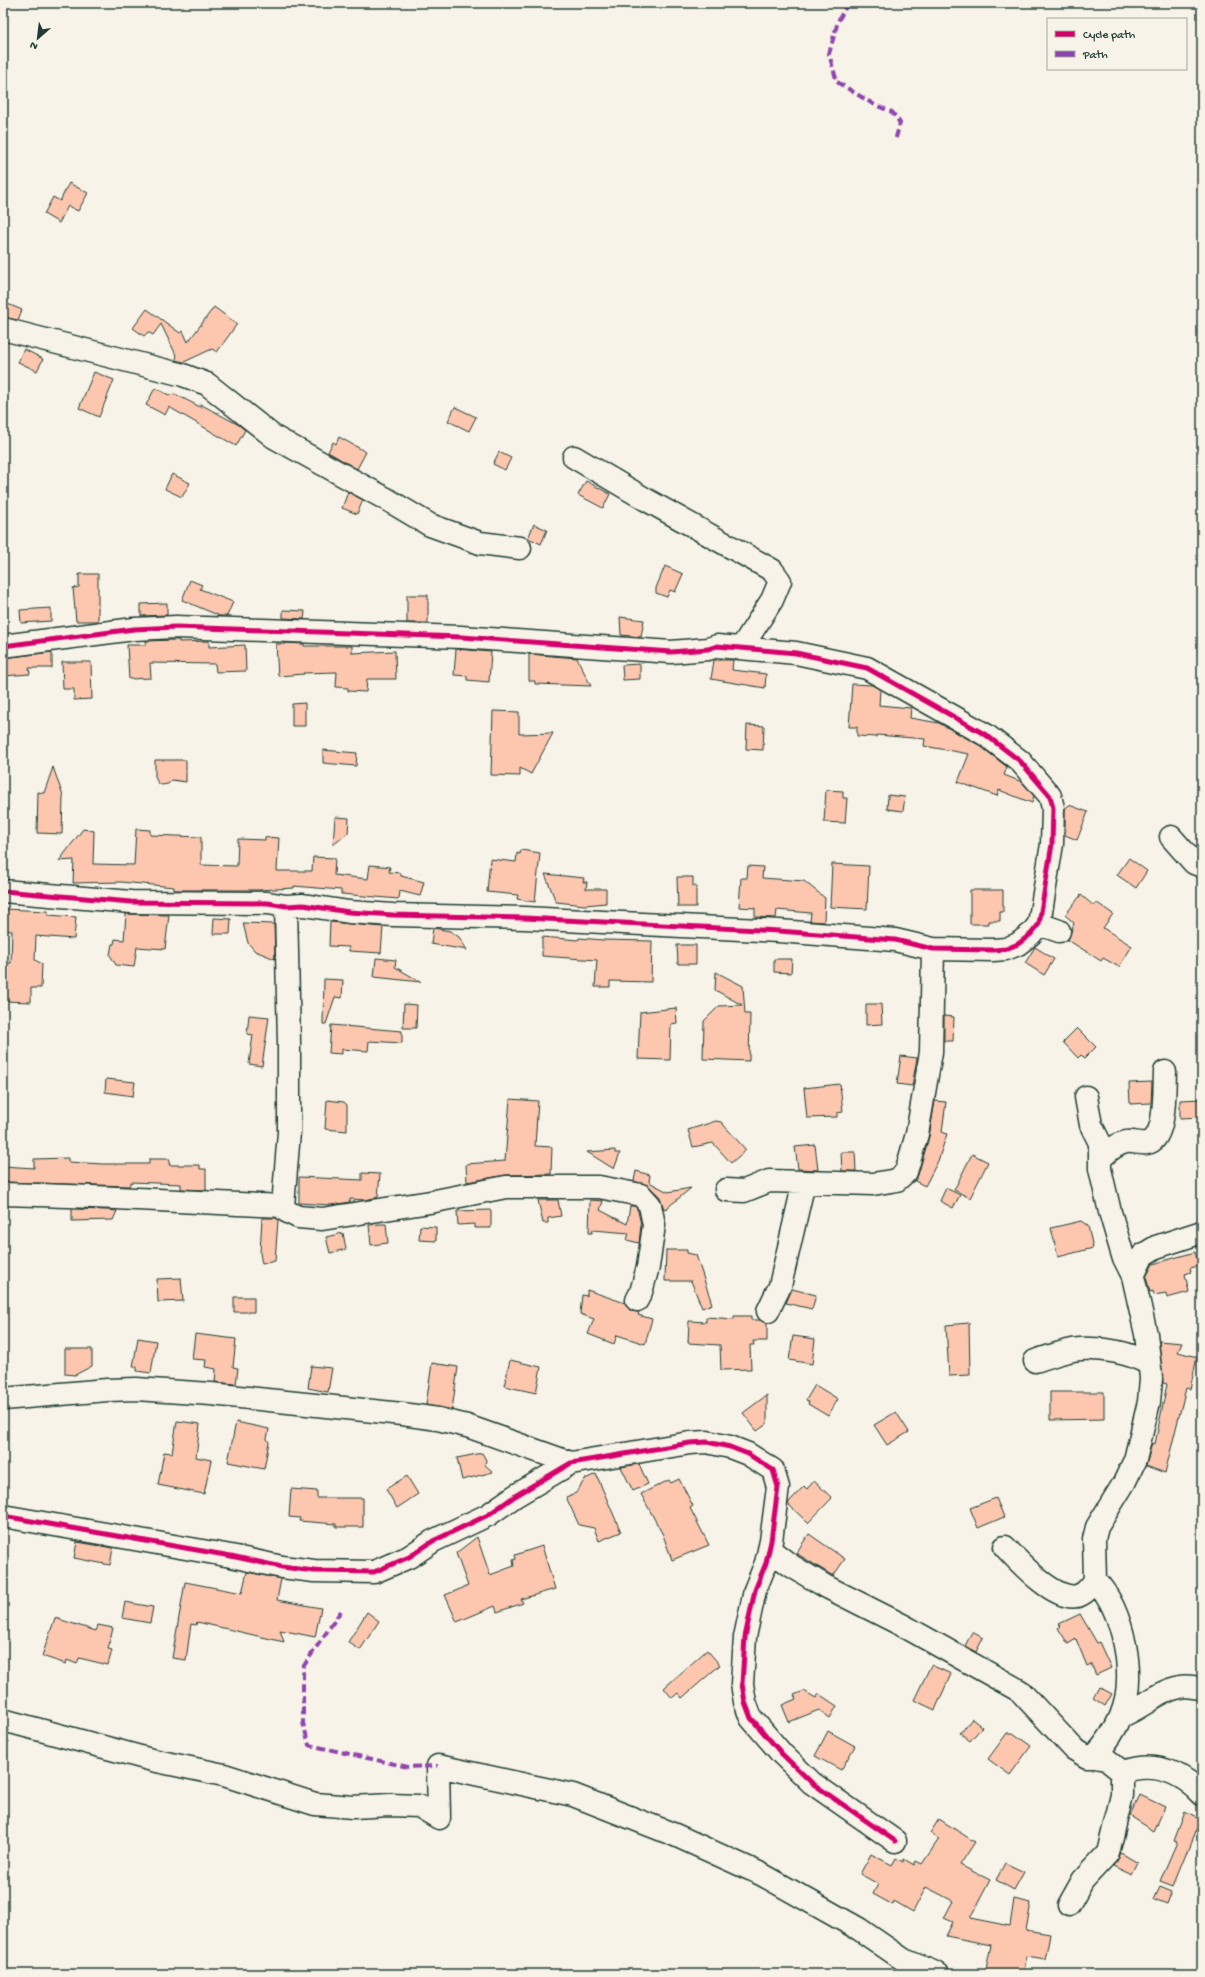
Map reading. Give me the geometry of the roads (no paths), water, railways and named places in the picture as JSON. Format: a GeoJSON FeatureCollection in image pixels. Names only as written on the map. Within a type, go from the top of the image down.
{"type":"FeatureCollection","features":[{"type":"Feature","properties":{"kind":"street"},"geometry":{"type":"LineString","coordinates":[[3,329],[183,375],[207,384],[274,437],[430,525],[480,543],[520,548]]}},
{"type":"Feature","properties":{"kind":"street"},"geometry":{"type":"LineString","coordinates":[[574,457],[772,570],[780,581],[772,600],[742,647]]}},
{"type":"Feature","properties":{"kind":"street"},"geometry":{"type":"LineString","coordinates":[[3,646],[114,632],[176,627],[461,637],[670,652],[708,649],[717,646],[742,647],[796,653],[867,668],[986,736],[1020,761],[1050,796],[1053,808],[1049,928],[1031,934],[1018,944],[1006,949],[933,949],[895,940],[779,931],[525,918],[394,915],[349,912],[303,905],[286,906],[268,903],[131,902],[3,891]]}},
{"type":"Feature","properties":{"kind":"street"},"geometry":{"type":"LineString","coordinates":[[1171,837],[1194,863],[1202,866]]}},
{"type":"Feature","properties":{"kind":"street"},"geometry":{"type":"LineString","coordinates":[[286,906],[287,1016],[290,1044],[288,1216]]}},
{"type":"Feature","properties":{"kind":"street"},"geometry":{"type":"LineString","coordinates":[[726,1190],[744,1191],[770,1181],[873,1184],[897,1180],[906,1172],[917,1134],[931,1052],[933,949]]}},
{"type":"Feature","properties":{"kind":"street"},"geometry":{"type":"LineString","coordinates":[[1100,1159],[1109,1150],[1126,1142],[1148,1143],[1156,1138],[1163,1120],[1165,1072]]}},
{"type":"Feature","properties":{"kind":"street"},"geometry":{"type":"LineString","coordinates":[[1004,1547],[1038,1580],[1068,1597],[1079,1596],[1088,1590],[1095,1580],[1094,1539],[1097,1527],[1121,1488],[1135,1460],[1149,1402],[1149,1364],[1146,1334],[1133,1276],[1123,1256],[1110,1212],[1100,1169],[1100,1143],[1091,1125],[1086,1096]]}},
{"type":"Feature","properties":{"kind":"street"},"geometry":{"type":"LineString","coordinates":[[768,1311],[780,1286],[804,1182]]}},
{"type":"Feature","properties":{"kind":"street"},"geometry":{"type":"LineString","coordinates":[[3,1194],[104,1196],[184,1202],[322,1219],[375,1212],[506,1187],[599,1186],[641,1195],[650,1205],[654,1225],[648,1267],[641,1292],[637,1300]]}},
{"type":"Feature","properties":{"kind":"street"},"geometry":{"type":"LineString","coordinates":[[1133,1276],[1143,1255],[1156,1247],[1202,1232]]}},
{"type":"Feature","properties":{"kind":"street"},"geometry":{"type":"LineString","coordinates":[[1035,1361],[1079,1349],[1109,1351],[1138,1357],[1149,1364]]}},
{"type":"Feature","properties":{"kind":"street"},"geometry":{"type":"LineString","coordinates":[[3,1399],[136,1389],[211,1394],[409,1415],[438,1419],[467,1426],[571,1463]]}},
{"type":"Feature","properties":{"kind":"street"},"geometry":{"type":"LineString","coordinates":[[3,1516],[290,1568],[314,1571],[374,1572],[408,1557],[433,1541],[488,1515],[515,1496],[571,1463],[690,1443],[707,1442],[730,1447],[748,1454],[773,1470],[778,1487],[766,1563],[755,1590],[751,1615],[745,1637],[742,1684],[745,1702],[751,1718],[782,1754],[812,1783],[896,1841]]}},
{"type":"Feature","properties":{"kind":"street"},"geometry":{"type":"LineString","coordinates":[[769,1549],[790,1565],[825,1586],[904,1626],[1020,1691],[1074,1749],[1087,1757],[1106,1759],[1122,1772]]}},
{"type":"Feature","properties":{"kind":"street"},"geometry":{"type":"LineString","coordinates":[[1094,1757],[1103,1747],[1121,1716],[1126,1701],[1128,1682],[1122,1631],[1115,1610],[1105,1590],[1095,1580]]}},
{"type":"Feature","properties":{"kind":"street"},"geometry":{"type":"LineString","coordinates":[[1121,1716],[1137,1710],[1154,1696],[1181,1686],[1202,1688]]}},
{"type":"Feature","properties":{"kind":"street"},"geometry":{"type":"LineString","coordinates":[[3,1720],[152,1760],[224,1775],[315,1804],[353,1807],[390,1805],[419,1806],[439,1818],[438,1766],[573,1795],[675,1835],[761,1874],[859,1929],[904,1960],[938,1974]]}},
{"type":"Feature","properties":{"kind":"street"},"geometry":{"type":"LineString","coordinates":[[1122,1772],[1137,1767],[1168,1769],[1193,1785],[1202,1794]]}},
{"type":"Feature","properties":{"kind":"street"},"geometry":{"type":"LineString","coordinates":[[1069,1906],[1083,1880],[1108,1853],[1122,1794],[1122,1772]]}}]}
